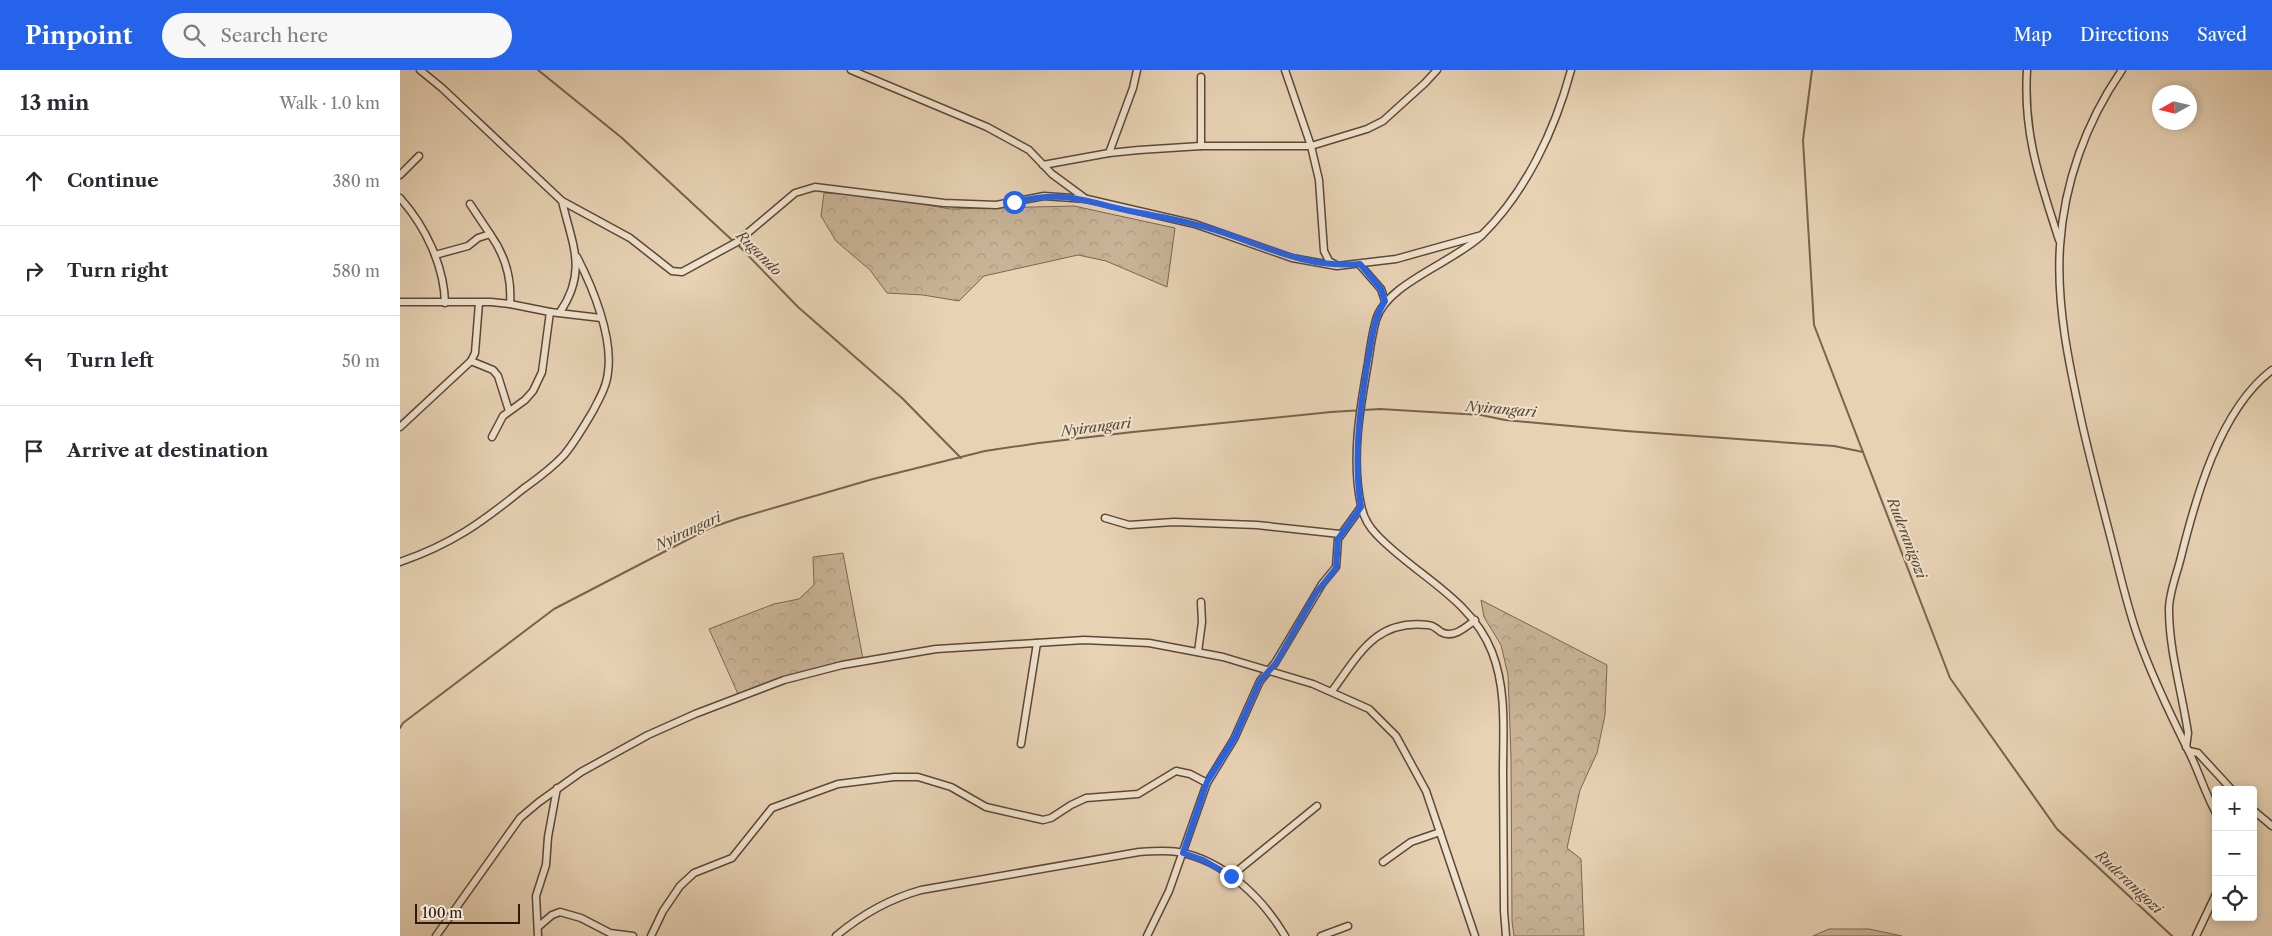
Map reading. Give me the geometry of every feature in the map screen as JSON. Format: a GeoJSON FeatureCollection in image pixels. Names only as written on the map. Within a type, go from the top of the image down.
{"type":"FeatureCollection","features":[{"type":"Feature","properties":{"kind":"street"},"geometry":{"type":"LineString","coordinates":[[420,70],[442,88],[562,201],[636,242],[672,271],[682,272],[737,242],[783,201],[805,188],[829,188],[944,203],[996,205],[1044,196],[1087,199],[1195,224],[1292,258],[1337,266],[1396,259],[1482,235]]}},
{"type":"Feature","properties":{"kind":"street"},"geometry":{"type":"LineString","coordinates":[[1109,153],[1134,88],[1137,70]]}},
{"type":"Feature","properties":{"kind":"street"},"geometry":{"type":"LineString","coordinates":[[1285,70],[1311,146],[1319,180],[1324,251],[1329,261],[1337,266]]}},
{"type":"Feature","properties":{"kind":"street"},"geometry":{"type":"LineString","coordinates":[[1044,165],[1109,153],[1201,146],[1311,146],[1367,129],[1382,121],[1437,70]]}},
{"type":"Feature","properties":{"kind":"street"},"geometry":{"type":"LineString","coordinates":[[1506,936],[1504,911],[1502,693],[1493,654],[1475,620],[1376,534],[1361,507],[1358,446],[1362,396],[1376,320],[1385,301],[1394,292],[1431,271],[1482,235],[1530,174],[1551,128],[1571,70]]}},
{"type":"Feature","properties":{"kind":"street"},"geometry":{"type":"LineString","coordinates":[[2026,70],[2025,101],[2033,158],[2060,244]]}},
{"type":"Feature","properties":{"kind":"street"},"geometry":{"type":"LineString","coordinates":[[2122,70],[2096,112],[2076,162],[2060,244],[2060,279],[2068,360],[2125,598],[2138,638],[2168,711],[2188,749],[2212,804]]}},
{"type":"Feature","properties":{"kind":"street"},"geometry":{"type":"LineString","coordinates":[[854,71],[987,128],[1032,152],[1052,174],[1087,199]]}},
{"type":"Feature","properties":{"kind":"street"},"geometry":{"type":"LineString","coordinates":[[1201,77],[1201,146]]}},
{"type":"Feature","properties":{"kind":"street"},"geometry":{"type":"LineString","coordinates":[[400,175],[419,156]]}},
{"type":"Feature","properties":{"kind":"street"},"geometry":{"type":"LineString","coordinates":[[400,198],[419,224],[435,255],[445,285],[445,303]]}},
{"type":"Feature","properties":{"kind":"street"},"geometry":{"type":"LineString","coordinates":[[400,562],[436,548],[471,530],[550,468],[564,455],[589,416],[606,382],[608,350],[601,318],[590,282],[577,257],[562,201]]}},
{"type":"Feature","properties":{"kind":"street"},"geometry":{"type":"LineString","coordinates":[[470,204],[490,234],[506,266],[510,281],[510,304]]}},
{"type":"Feature","properties":{"kind":"street"},"geometry":{"type":"LineString","coordinates":[[435,255],[468,246],[478,238],[490,234]]}},
{"type":"Feature","properties":{"kind":"street"},"geometry":{"type":"LineString","coordinates":[[560,312],[569,299],[574,284],[577,257]]}},
{"type":"Feature","properties":{"kind":"street"},"geometry":{"type":"LineString","coordinates":[[1360,264],[1381,289],[1385,301]]}},
{"type":"Feature","properties":{"kind":"street"},"geometry":{"type":"LineString","coordinates":[[400,302],[510,304],[550,312],[601,318]]}},
{"type":"Feature","properties":{"kind":"street"},"geometry":{"type":"LineString","coordinates":[[400,427],[471,361],[475,353],[479,303]]}},
{"type":"Feature","properties":{"kind":"street"},"geometry":{"type":"LineString","coordinates":[[492,437],[503,416],[525,400],[542,372],[550,312]]}},
{"type":"Feature","properties":{"kind":"street"},"geometry":{"type":"LineString","coordinates":[[471,361],[493,370],[498,376],[509,411]]}},
{"type":"Feature","properties":{"kind":"street"},"geometry":{"type":"LineString","coordinates":[[2188,749],[2188,733],[2173,647],[2169,608],[2210,457],[2236,413],[2260,379],[2272,370]]}},
{"type":"Feature","properties":{"kind":"street"},"geometry":{"type":"LineString","coordinates":[[1147,936],[1169,891],[1207,782],[1234,739],[1260,681],[1276,663],[1322,584],[1336,568],[1336,543],[1340,534],[1361,507]]}},
{"type":"Feature","properties":{"kind":"street"},"geometry":{"type":"LineString","coordinates":[[1106,518],[1129,525],[1174,522],[1257,525],[1340,534]]}},
{"type":"Feature","properties":{"kind":"street"},"geometry":{"type":"LineString","coordinates":[[1198,652],[1202,622],[1201,602]]}},
{"type":"Feature","properties":{"kind":"street"},"geometry":{"type":"LineString","coordinates":[[1332,691],[1363,649],[1377,635],[1391,628],[1405,625],[1430,625],[1444,634],[1452,635],[1475,620]]}},
{"type":"Feature","properties":{"kind":"street"},"geometry":{"type":"LineString","coordinates":[[436,936],[520,818],[557,788],[603,758],[695,714],[784,680],[842,665],[936,649],[1102,640],[1149,644],[1198,652],[1269,669],[1332,691],[1370,709],[1396,736],[1426,791],[1474,936]]}},
{"type":"Feature","properties":{"kind":"street"},"geometry":{"type":"LineString","coordinates":[[1021,744],[1037,643]]}},
{"type":"Feature","properties":{"kind":"street"},"geometry":{"type":"LineString","coordinates":[[2188,749],[2198,753],[2228,786]]}},
{"type":"Feature","properties":{"kind":"street"},"geometry":{"type":"LineString","coordinates":[[652,936],[663,911],[680,886],[694,873],[732,858],[772,808],[838,784],[894,777],[918,777],[951,787],[986,806],[1043,820],[1051,818],[1086,798],[1138,794],[1176,771],[1190,774],[1207,782]]}},
{"type":"Feature","properties":{"kind":"street"},"geometry":{"type":"LineString","coordinates":[[538,936],[535,908],[536,896],[546,866],[549,827],[557,788]]}},
{"type":"Feature","properties":{"kind":"street"},"geometry":{"type":"LineString","coordinates":[[1231,876],[1317,806]]}},
{"type":"Feature","properties":{"kind":"street"},"geometry":{"type":"LineString","coordinates":[[2257,813],[2272,826]]}},
{"type":"Feature","properties":{"kind":"street"},"geometry":{"type":"LineString","coordinates":[[1383,862],[1411,842],[1440,832]]}},
{"type":"Feature","properties":{"kind":"street"},"geometry":{"type":"LineString","coordinates":[[836,936],[854,921],[880,906],[902,896],[936,886],[1139,852],[1160,851],[1183,853],[1203,860],[1231,876],[1246,887],[1285,936]]}},
{"type":"Feature","properties":{"kind":"street"},"geometry":{"type":"LineString","coordinates":[[2196,936],[2212,902]]}},
{"type":"Feature","properties":{"kind":"street"},"geometry":{"type":"LineString","coordinates":[[538,927],[552,915],[560,912],[581,918],[610,933],[633,936]]}},
{"type":"Feature","properties":{"kind":"street"},"geometry":{"type":"LineString","coordinates":[[1321,936],[1348,926]]}},
{"type":"Feature","properties":{"kind":"green space"},"geometry":{"type":"Polygon","coordinates":[[[824,193],[877,196],[950,209],[1074,206],[1175,228],[1167,287],[1106,261],[1078,255],[984,276],[959,301],[923,295],[887,293],[870,270],[836,241],[821,216],[824,193]]]}},
{"type":"Feature","properties":{"kind":"green space"},"geometry":{"type":"Polygon","coordinates":[[[843,553],[863,659],[738,694],[709,629],[774,604],[799,599],[814,585],[813,557],[843,553]]]}},
{"type":"Feature","properties":{"kind":"green space"},"geometry":{"type":"Polygon","coordinates":[[[1481,600],[1607,665],[1605,715],[1597,753],[1580,790],[1567,848],[1581,859],[1584,936],[1514,936],[1512,921],[1511,757],[1508,675],[1501,645],[1484,617],[1481,600]]]}},
{"type":"Feature","properties":{"kind":"green space"},"geometry":{"type":"Polygon","coordinates":[[[1829,929],[1869,929],[1902,936],[1813,936],[1829,929]]]}},
{"type":"Feature","properties":{"kind":"waterway","name":"Rugando"},"geometry":{"type":"LineString","coordinates":[[538,70],[622,138],[733,241]]}},
{"type":"Feature","properties":{"kind":"waterway","name":"Ruderanigozi"},"geometry":{"type":"LineString","coordinates":[[1812,70],[1803,140],[1814,325],[1950,678],[2057,829],[2172,936]]}},
{"type":"Feature","properties":{"kind":"waterway","name":"Rugando"},"geometry":{"type":"LineString","coordinates":[[737,244],[798,307],[902,398],[961,458]]}},
{"type":"Feature","properties":{"kind":"waterway","name":"Nyirangari"},"geometry":{"type":"LineString","coordinates":[[400,728],[403,723],[554,609],[710,528],[873,479],[985,451],[1133,432],[1331,412],[1380,409],[1481,415],[1505,420],[1626,431],[1834,446],[1863,452]]}},
{"type":"Feature","properties":{"kind":"route"},"geometry":{"type":"LineString","coordinates":[[1014,202],[1044,196],[1087,199],[1126,210],[1195,224],[1292,258],[1316,264],[1337,266],[1360,264],[1381,289],[1385,301],[1376,320],[1362,396],[1358,446],[1361,507],[1340,534],[1336,543],[1338,561],[1336,568],[1310,602],[1276,663],[1264,674],[1255,689],[1241,726],[1223,759],[1207,782],[1183,853],[1203,860],[1231,876]]}}]}
